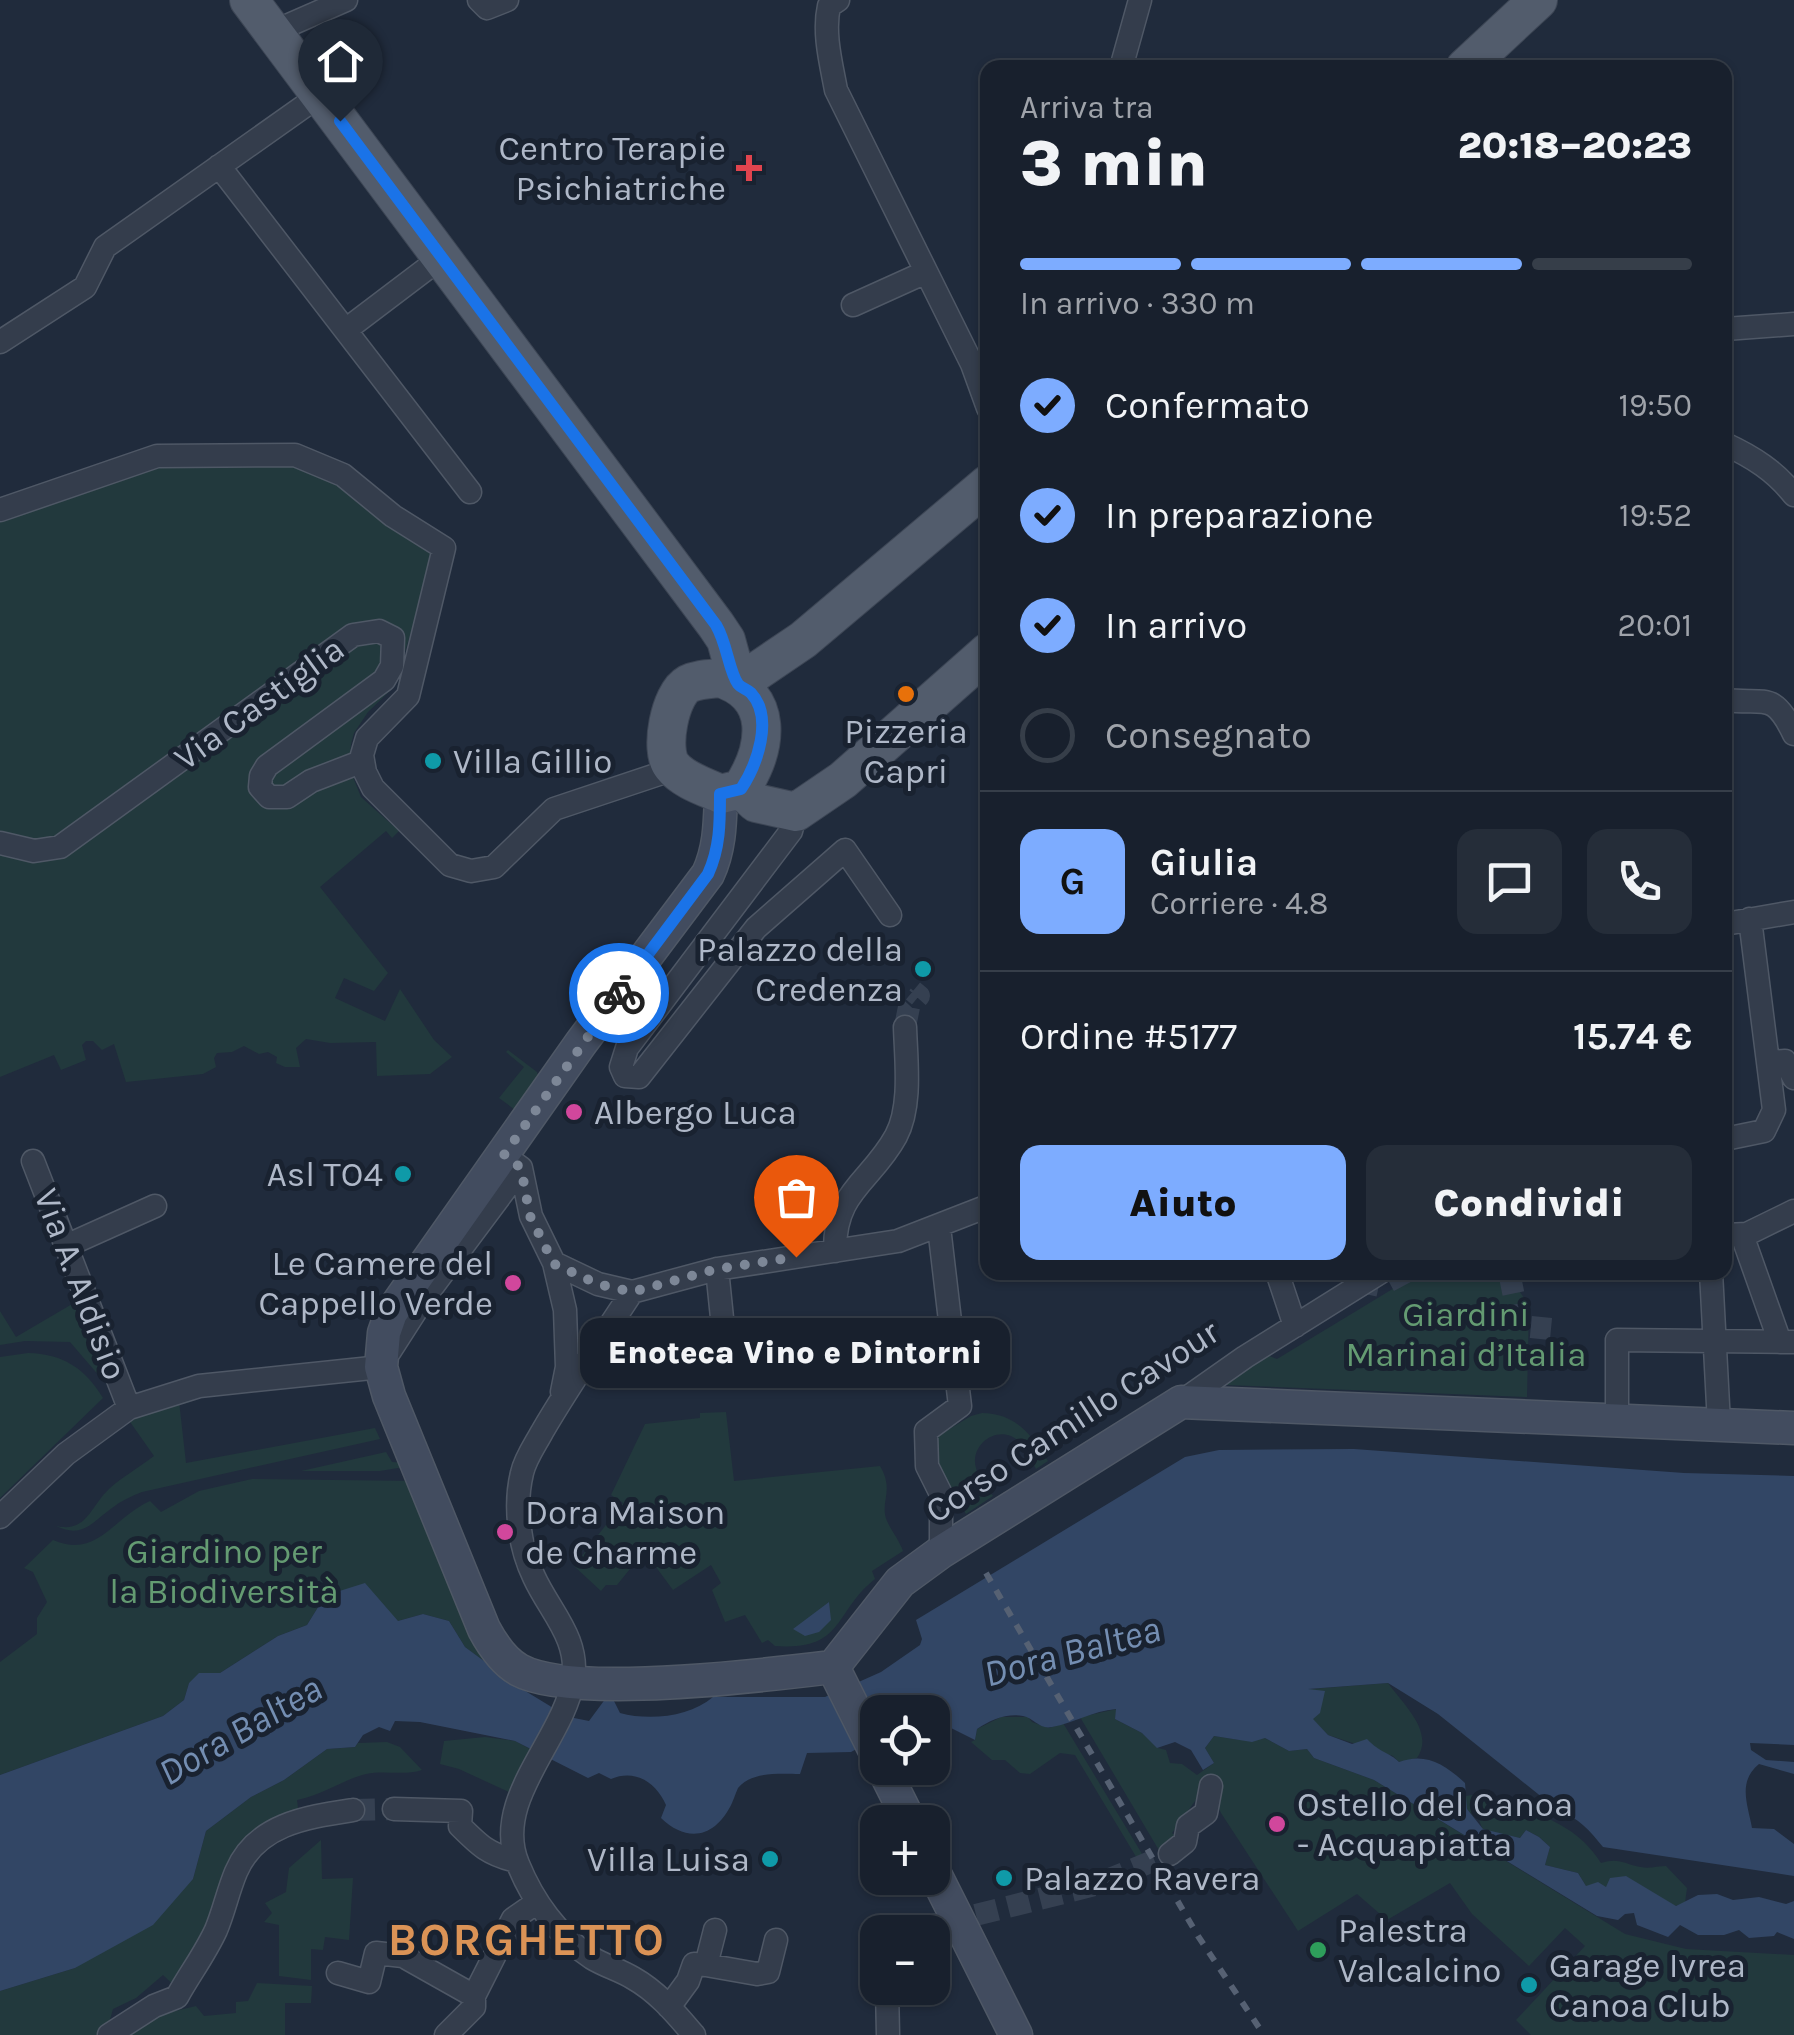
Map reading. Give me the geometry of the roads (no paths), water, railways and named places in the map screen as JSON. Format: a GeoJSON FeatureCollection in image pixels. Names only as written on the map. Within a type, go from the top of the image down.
{"type":"FeatureCollection","features":[{"type":"Feature","properties":{"kind":"main road"},"geometry":{"type":"LineString","coordinates":[[249,0],[726,640],[757,655],[777,654]]}},
{"type":"Feature","properties":{"kind":"main road"},"geometry":{"type":"LineString","coordinates":[[1474,60],[1538,0]]}},
{"type":"Feature","properties":{"kind":"main road"},"geometry":{"type":"LineString","coordinates":[[980,491],[803,640],[720,682],[686,685],[672,705],[666,746],[668,762],[674,769],[756,803],[796,812],[843,780],[980,659]]}},
{"type":"Feature","properties":{"kind":"main road"},"geometry":{"type":"LineString","coordinates":[[698,603],[720,682]]}},
{"type":"Feature","properties":{"kind":"main road"},"geometry":{"type":"LineString","coordinates":[[720,682],[726,640]]}},
{"type":"Feature","properties":{"kind":"main road"},"geometry":{"type":"LineString","coordinates":[[720,682],[752,694],[760,724],[756,764],[731,792],[708,874],[581,1043],[512,1161],[391,1313],[384,1332],[386,1359],[396,1413],[492,1644],[516,1668],[570,1691],[677,1681],[837,1675],[860,1721]]}},
{"type":"Feature","properties":{"kind":"main road"},"geometry":{"type":"LineString","coordinates":[[1181,1402],[1794,1428]]}},
{"type":"Feature","properties":{"kind":"main road","name":"Corso Camillo Cavour"},"geometry":{"type":"LineString","coordinates":[[837,1675],[900,1582],[941,1552],[1181,1402]]}},
{"type":"Feature","properties":{"kind":"main road"},"geometry":{"type":"LineString","coordinates":[[946,1895],[1016,2035]]}},
{"type":"Feature","properties":{"kind":"street"},"geometry":{"type":"LineString","coordinates":[[273,32],[346,0]]}},
{"type":"Feature","properties":{"kind":"street"},"geometry":{"type":"LineString","coordinates":[[480,0],[487,8],[506,0]]}},
{"type":"Feature","properties":{"kind":"street"},"geometry":{"type":"LineString","coordinates":[[838,0],[828,6],[827,14],[836,90],[980,386]]}},
{"type":"Feature","properties":{"kind":"street"},"geometry":{"type":"LineString","coordinates":[[1123,60],[1140,0]]}},
{"type":"Feature","properties":{"kind":"street"},"geometry":{"type":"LineString","coordinates":[[0,342],[85,286],[105,247],[320,95]]}},
{"type":"Feature","properties":{"kind":"street"},"geometry":{"type":"LineString","coordinates":[[220,166],[470,492]]}},
{"type":"Feature","properties":{"kind":"street"},"geometry":{"type":"LineString","coordinates":[[347,329],[442,257]]}},
{"type":"Feature","properties":{"kind":"street"},"geometry":{"type":"LineString","coordinates":[[853,305],[926,272]]}},
{"type":"Feature","properties":{"kind":"street"},"geometry":{"type":"LineString","coordinates":[[1732,328],[1794,324]]}},
{"type":"Feature","properties":{"kind":"street"},"geometry":{"type":"LineString","coordinates":[[1732,447],[1779,476],[1794,495]]}},
{"type":"Feature","properties":{"kind":"street"},"geometry":{"type":"LineString","coordinates":[[0,510],[157,456],[296,456],[343,475],[393,516],[444,548],[408,696],[367,738],[363,762],[373,788],[450,865],[472,871],[494,866],[554,809],[674,769]]}},
{"type":"Feature","properties":{"kind":"street","name":"Via Castiglia"},"geometry":{"type":"LineString","coordinates":[[0,843],[34,851],[60,847],[352,635],[379,631],[394,638],[392,666],[384,680],[266,766],[260,776],[260,787],[269,797],[287,798],[311,781],[363,762]]}},
{"type":"Feature","properties":{"kind":"street"},"geometry":{"type":"LineString","coordinates":[[1732,700],[1765,699],[1780,706],[1794,734]]}},
{"type":"Feature","properties":{"kind":"street"},"geometry":{"type":"LineString","coordinates":[[796,812],[791,831],[626,1048],[621,1068],[624,1076],[639,1077],[756,928],[845,850],[890,915]]}},
{"type":"Feature","properties":{"kind":"street"},"geometry":{"type":"LineString","coordinates":[[1732,923],[1794,912]]}},
{"type":"Feature","properties":{"kind":"street"},"geometry":{"type":"LineString","coordinates":[[1732,1138],[1764,1131],[1774,1110],[1750,919]]}},
{"type":"Feature","properties":{"kind":"street"},"geometry":{"type":"LineString","coordinates":[[835,1251],[843,1204],[899,1129],[905,1095],[904,1026]]}},
{"type":"Feature","properties":{"kind":"street"},"geometry":{"type":"LineString","coordinates":[[1768,1062],[1786,1061],[1794,1078]]}},
{"type":"Feature","properties":{"kind":"street","name":"Via A. Aldisio"},"geometry":{"type":"LineString","coordinates":[[33,1161],[130,1408]]}},
{"type":"Feature","properties":{"kind":"street"},"geometry":{"type":"LineString","coordinates":[[512,1161],[530,1216],[554,1264],[565,1310],[567,1367],[560,1400]]}},
{"type":"Feature","properties":{"kind":"street"},"geometry":{"type":"LineString","coordinates":[[66,1246],[154,1206]]}},
{"type":"Feature","properties":{"kind":"street"},"geometry":{"type":"LineString","coordinates":[[554,1264],[598,1284],[632,1292],[717,1269],[898,1240],[939,1228],[980,1210]]}},
{"type":"Feature","properties":{"kind":"street"},"geometry":{"type":"LineString","coordinates":[[1618,1420],[1617,1340],[1787,1342],[1733,1235],[1794,1211]]}},
{"type":"Feature","properties":{"kind":"street"},"geometry":{"type":"LineString","coordinates":[[939,1228],[960,1406],[926,1430],[926,1466],[941,1494],[941,1552]]}},
{"type":"Feature","properties":{"kind":"street"},"geometry":{"type":"LineString","coordinates":[[717,1269],[726,1358]]}},
{"type":"Feature","properties":{"kind":"street"},"geometry":{"type":"LineString","coordinates":[[1279,1280],[1295,1326]]}},
{"type":"Feature","properties":{"kind":"street","name":"Corso Camillo Cavour"},"geometry":{"type":"LineString","coordinates":[[1181,1402],[1368,1280]]}},
{"type":"Feature","properties":{"kind":"street"},"geometry":{"type":"LineString","coordinates":[[1711,1280],[1719,1424]]}},
{"type":"Feature","properties":{"kind":"street"},"geometry":{"type":"LineString","coordinates":[[632,1292],[560,1400],[528,1457],[520,1486],[521,1541],[535,1581],[574,1649],[570,1691],[523,1790],[513,1828],[516,1860],[536,1902],[589,1956],[633,1977],[669,2007],[694,2035]]}},
{"type":"Feature","properties":{"kind":"street","name":"Via A. Aldisio"},"geometry":{"type":"LineString","coordinates":[[0,1517],[66,1454],[130,1408],[199,1386],[386,1359]]}},
{"type":"Feature","properties":{"kind":"street"},"geometry":{"type":"LineString","coordinates":[[1170,1854],[1185,1842],[1188,1826],[1206,1813],[1212,1786]]}},
{"type":"Feature","properties":{"kind":"street"},"geometry":{"type":"LineString","coordinates":[[394,1809],[460,1811],[460,1826],[477,1844],[492,1855],[516,1860]]}},
{"type":"Feature","properties":{"kind":"street"},"geometry":{"type":"LineString","coordinates":[[109,2035],[154,2006],[177,1997],[216,1930],[237,1868],[259,1839],[284,1825],[352,1810]]}},
{"type":"Feature","properties":{"kind":"street"},"geometry":{"type":"LineString","coordinates":[[446,2035],[474,2007],[474,1996],[513,1918],[536,1902]]}},
{"type":"Feature","properties":{"kind":"street"},"geometry":{"type":"LineString","coordinates":[[706,1965],[715,1930]]}},
{"type":"Feature","properties":{"kind":"street"},"geometry":{"type":"LineString","coordinates":[[669,2007],[688,1981],[694,1964],[757,1974],[768,1972],[776,1940]]}},
{"type":"Feature","properties":{"kind":"street"},"geometry":{"type":"LineString","coordinates":[[338,1973],[369,1982],[376,1953],[403,1956],[474,1996]]}},
{"type":"Feature","properties":{"kind":"street"},"geometry":{"type":"LineString","coordinates":[[887,2005],[888,2035]]}},
{"type":"Feature","properties":{"kind":"water","name":"Dora Baltea"},"geometry":{"type":"Polygon","coordinates":[[[1354,1449],[1684,1473],[1794,1476],[1794,1745],[1750,1743],[1751,1750],[1766,1760],[1794,1762],[1794,1774],[1759,1764],[1748,1778],[1746,1794],[1752,1828],[1774,1829],[1794,1844],[1794,1876],[1603,1847],[1578,1821],[1558,1810],[1438,1714],[1388,1683],[1308,1689],[1325,1691],[1320,1713],[1313,1719],[1328,1735],[1352,1744],[1367,1739],[1399,1762],[1417,1758],[1442,1765],[1465,1783],[1467,1809],[1483,1829],[1520,1838],[1526,1830],[1539,1837],[1550,1847],[1545,1865],[1578,1873],[1586,1886],[1598,1882],[1606,1887],[1610,1878],[1626,1876],[1676,1906],[1698,1895],[1717,1894],[1733,1900],[1759,1897],[1786,1904],[1794,1901],[1794,1939],[1777,1932],[1774,1936],[1749,1938],[1739,1930],[1724,1935],[1698,1935],[1680,1925],[1668,1937],[1637,1925],[1634,1913],[1618,1920],[1597,1916],[1374,1780],[1314,1758],[1307,1749],[1289,1751],[1265,1738],[1252,1742],[1214,1736],[1205,1748],[1214,1763],[1203,1770],[1191,1750],[1175,1742],[1157,1748],[1142,1733],[1115,1719],[1116,1709],[1048,1727],[1023,1716],[1005,1716],[977,1729],[975,1740],[950,1728],[950,1695],[860,1695],[860,1747],[851,1752],[807,1753],[800,1774],[751,1779],[738,1788],[718,1823],[710,1830],[691,1834],[661,1818],[666,1805],[644,1780],[628,1776],[611,1779],[599,1773],[588,1778],[515,1741],[420,1722],[395,1721],[390,1731],[379,1727],[363,1735],[355,1747],[327,1749],[206,1831],[193,1879],[153,1925],[75,1968],[0,1991],[0,1775],[163,1716],[184,1700],[189,1683],[199,1673],[220,1673],[278,1636],[307,1625],[330,1594],[365,1583],[398,1621],[423,1614],[449,1621],[465,1647],[559,1715],[589,1721],[606,1698],[613,1699],[620,1713],[656,1717],[693,1709],[713,1697],[825,1697],[881,1672],[920,1645],[916,1620],[1185,1457],[1219,1450],[1354,1449]]]}},
{"type":"Feature","properties":{"kind":"water"},"geometry":{"type":"Polygon","coordinates":[[[829,1602],[831,1620],[819,1632],[805,1636],[793,1629],[829,1602]]]}},
{"type":"Feature","properties":{"kind":"tunnel"},"geometry":{"type":"LineString","coordinates":[[905,1027],[909,1007],[919,996],[913,991]]}},
{"type":"Feature","properties":{"kind":"tunnel"},"geometry":{"type":"LineString","coordinates":[[1369,1280],[1380,1286],[1391,1280]]}},
{"type":"Feature","properties":{"kind":"tunnel"},"geometry":{"type":"LineString","coordinates":[[1511,1280],[1520,1326],[1551,1329]]}},
{"type":"Feature","properties":{"kind":"tunnel"},"geometry":{"type":"LineString","coordinates":[[353,1810],[394,1809]]}},
{"type":"Feature","properties":{"kind":"tunnel"},"geometry":{"type":"LineString","coordinates":[[950,1921],[1095,1885],[1170,1854]]}},
{"type":"Feature","properties":{"kind":"railway"},"geometry":{"type":"LineString","coordinates":[[986,1573],[1198,1936],[1264,2035]]}},
{"type":"Feature","properties":{"kind":"place","name":"Centro Terapie Psichiatriche"},"geometry":{"type":"Point","coordinates":[749,168]}},
{"type":"Feature","properties":{"kind":"place","name":"Pizzeria Capri"},"geometry":{"type":"Point","coordinates":[906,694]}},
{"type":"Feature","properties":{"kind":"place","name":"Villa Gillio"},"geometry":{"type":"Point","coordinates":[433,761]}},
{"type":"Feature","properties":{"kind":"place","name":"Palazzo della Credenza"},"geometry":{"type":"Point","coordinates":[923,969]}},
{"type":"Feature","properties":{"kind":"place","name":"Albergo Luca"},"geometry":{"type":"Point","coordinates":[574,1112]}},
{"type":"Feature","properties":{"kind":"place","name":"Asl TO4"},"geometry":{"type":"Point","coordinates":[403,1174]}},
{"type":"Feature","properties":{"kind":"place","name":"Enoteca Vino e Dintorni"},"geometry":{"type":"Point","coordinates":[796,1257]}},
{"type":"Feature","properties":{"kind":"place","name":"Le Camere del Cappello Verde"},"geometry":{"type":"Point","coordinates":[513,1283]}},
{"type":"Feature","properties":{"kind":"place","name":"Dora Maison de Charme"},"geometry":{"type":"Point","coordinates":[505,1532]}},
{"type":"Feature","properties":{"kind":"place","name":"Ostello del Canoa - Acquapiatta"},"geometry":{"type":"Point","coordinates":[1277,1824]}},
{"type":"Feature","properties":{"kind":"place","name":"Villa Luisa"},"geometry":{"type":"Point","coordinates":[770,1859]}},
{"type":"Feature","properties":{"kind":"place","name":"Palazzo Ravera"},"geometry":{"type":"Point","coordinates":[1004,1878]}},
{"type":"Feature","properties":{"kind":"place","name":"Palestra Valcalcino"},"geometry":{"type":"Point","coordinates":[1318,1950]}},
{"type":"Feature","properties":{"kind":"place","name":"Garage Ivrea Canoa Club"},"geometry":{"type":"Point","coordinates":[1529,1985]}},
{"type":"Feature","properties":{"kind":"district","name":"BORGHETTO"},"geometry":{"type":"Point","coordinates":[527,1939]}},
{"type":"Feature","properties":{"kind":"park label","name":"Giardini Marinai d’Italia"},"geometry":{"type":"Point","coordinates":[1466,1334]}},
{"type":"Feature","properties":{"kind":"park label","name":"Giardino per la Biodiversità"},"geometry":{"type":"Point","coordinates":[224,1571]}}]}
